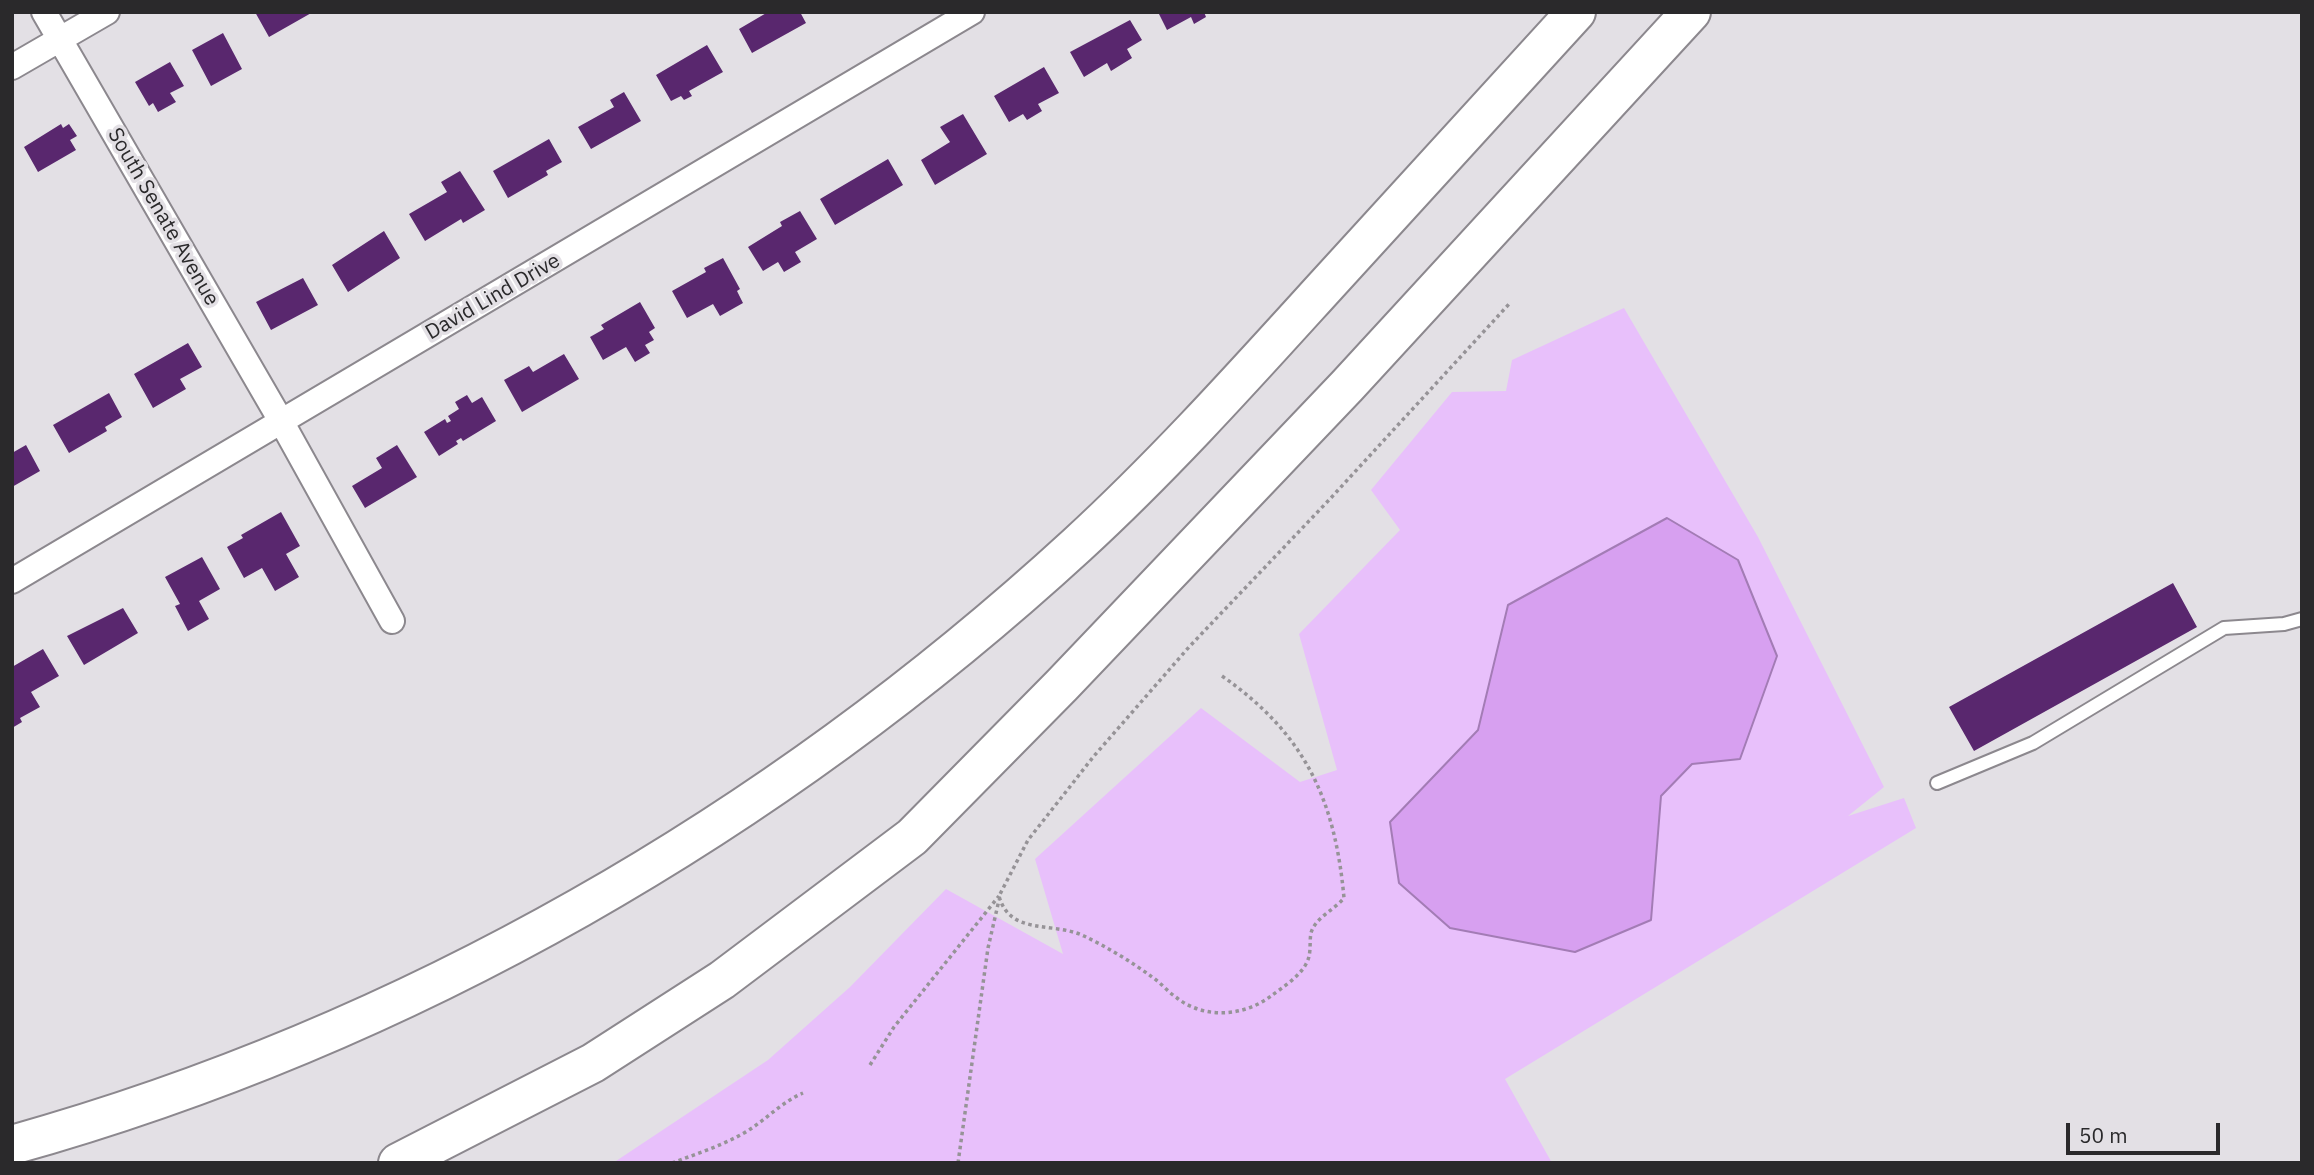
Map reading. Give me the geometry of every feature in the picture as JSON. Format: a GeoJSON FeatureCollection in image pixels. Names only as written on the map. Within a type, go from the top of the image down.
{"type":"FeatureCollection","features":[{"type":"Feature","properties":{"kind":"highway"},"geometry":{"type":"LineString","coordinates":[[12,1145],[109,1116],[240,1068],[367,1016],[477,963],[666,857],[839,740],[1004,610],[1153,472],[1231,391],[1576,12]]}},
{"type":"Feature","properties":{"kind":"highway"},"geometry":{"type":"LineString","coordinates":[[398,1163],[593,1063],[722,980],[912,837],[1072,675],[1347,386],[1691,12]]}},
{"type":"Feature","properties":{"kind":"street","name":"South Senate Avenue"},"geometry":{"type":"LineString","coordinates":[[44,12],[281,421],[392,621]]}},
{"type":"Feature","properties":{"kind":"street"},"geometry":{"type":"LineString","coordinates":[[12,67],[107,12]]}},
{"type":"Feature","properties":{"kind":"street","name":"David Lind Drive"},"geometry":{"type":"LineString","coordinates":[[12,581],[972,12]]}},
{"type":"Feature","properties":{"kind":"lane"},"geometry":{"type":"LineString","coordinates":[[1937,783],[2033,743],[2224,628],[2284,624],[2302,619]]}},
{"type":"Feature","properties":{"kind":"path"},"geometry":{"type":"LineString","coordinates":[[870,1065],[894,1027],[999,897],[1028,840],[1094,755],[1189,647],[1510,303]]}},
{"type":"Feature","properties":{"kind":"path"},"geometry":{"type":"LineString","coordinates":[[999,897],[1002,907],[1013,920],[1083,936],[1153,978],[1178,1000],[1201,1012],[1221,1014],[1265,1000],[1306,965],[1311,950],[1311,933],[1317,922],[1344,898],[1336,839],[1312,769],[1300,749],[1246,692],[1222,676]]}},
{"type":"Feature","properties":{"kind":"path"},"geometry":{"type":"LineString","coordinates":[[957,1163],[988,948],[999,897]]}},
{"type":"Feature","properties":{"kind":"path"},"geometry":{"type":"LineString","coordinates":[[672,1163],[719,1146],[744,1133],[781,1104],[803,1093]]}},
{"type":"Feature","properties":{"kind":"shaded area"},"geometry":{"type":"Polygon","coordinates":[[[1624,308],[1758,537],[1884,787],[1848,816],[1904,798],[1916,828],[1505,1079],[1552,1163],[613,1163],[768,1060],[850,987],[946,889],[1063,954],[1035,859],[1201,708],[1300,782],[1337,770],[1299,634],[1400,530],[1371,490],[1452,392],[1506,391],[1512,360],[1624,308]]]}},
{"type":"Feature","properties":{"kind":"shaded area"},"geometry":{"type":"Polygon","coordinates":[[[1667,518],[1738,560],[1777,656],[1740,759],[1692,764],[1661,796],[1651,920],[1575,952],[1450,928],[1399,883],[1390,822],[1478,730],[1508,605],[1667,518]]]}},
{"type":"Feature","properties":{"kind":"building"},"geometry":{"type":"Polygon","coordinates":[[[255,12],[313,12],[269,37],[255,12]]]}},
{"type":"Feature","properties":{"kind":"building"},"geometry":{"type":"Polygon","coordinates":[[[768,12],[800,12],[806,23],[752,53],[739,29],[768,12]]]}},
{"type":"Feature","properties":{"kind":"building"},"geometry":{"type":"Polygon","coordinates":[[[1158,12],[1204,12],[1206,17],[1194,24],[1191,17],[1167,30],[1158,12]]]}},
{"type":"Feature","properties":{"kind":"building"},"geometry":{"type":"Polygon","coordinates":[[[1130,20],[1142,40],[1127,49],[1132,58],[1111,71],[1107,63],[1084,77],[1070,52],[1130,20]]]}},
{"type":"Feature","properties":{"kind":"building"},"geometry":{"type":"Polygon","coordinates":[[[223,33],[242,69],[211,86],[192,50],[223,33]]]}},
{"type":"Feature","properties":{"kind":"building"},"geometry":{"type":"Polygon","coordinates":[[[707,45],[723,72],[689,91],[692,96],[684,100],[681,96],[671,101],[656,75],[707,45]]]}},
{"type":"Feature","properties":{"kind":"building"},"geometry":{"type":"Polygon","coordinates":[[[170,62],[184,86],[170,93],[176,102],[158,112],[153,103],[149,106],[135,82],[170,62]]]}},
{"type":"Feature","properties":{"kind":"building"},"geometry":{"type":"Polygon","coordinates":[[[1044,67],[1059,93],[1038,104],[1042,111],[1027,120],[1023,114],[1009,122],[994,96],[1044,67]]]}},
{"type":"Feature","properties":{"kind":"building"},"geometry":{"type":"Polygon","coordinates":[[[624,92],[641,121],[591,149],[578,127],[614,107],[610,100],[624,92]]]}},
{"type":"Feature","properties":{"kind":"building"},"geometry":{"type":"Polygon","coordinates":[[[963,114],[987,154],[935,185],[921,160],[950,142],[940,127],[963,114]]]}},
{"type":"Feature","properties":{"kind":"building"},"geometry":{"type":"Polygon","coordinates":[[[61,124],[63,128],[69,124],[77,136],[70,140],[76,150],[38,172],[24,147],[61,124]]]}},
{"type":"Feature","properties":{"kind":"building"},"geometry":{"type":"Polygon","coordinates":[[[549,139],[562,162],[546,171],[548,175],[508,198],[493,171],[549,139]]]}},
{"type":"Feature","properties":{"kind":"building"},"geometry":{"type":"Polygon","coordinates":[[[888,159],[903,185],[835,225],[820,199],[888,159]]]}},
{"type":"Feature","properties":{"kind":"building"},"geometry":{"type":"Polygon","coordinates":[[[460,171],[485,210],[463,223],[461,219],[425,241],[409,214],[447,192],[441,182],[460,171]]]}},
{"type":"Feature","properties":{"kind":"building"},"geometry":{"type":"Polygon","coordinates":[[[800,211],[817,239],[795,252],[801,262],[784,272],[778,262],[763,271],[748,247],[782,226],[780,222],[800,211]]]}},
{"type":"Feature","properties":{"kind":"building"},"geometry":{"type":"Polygon","coordinates":[[[384,231],[400,258],[348,292],[332,265],[384,231]]]}},
{"type":"Feature","properties":{"kind":"building"},"geometry":{"type":"Polygon","coordinates":[[[723,258],[740,289],[737,291],[743,303],[720,316],[713,304],[687,318],[672,291],[706,272],[704,268],[723,258]]]}},
{"type":"Feature","properties":{"kind":"building"},"geometry":{"type":"Polygon","coordinates":[[[303,278],[318,305],[271,330],[256,302],[303,278]]]}},
{"type":"Feature","properties":{"kind":"building"},"geometry":{"type":"Polygon","coordinates":[[[640,302],[655,328],[649,332],[654,340],[645,345],[650,353],[635,362],[626,347],[603,360],[590,337],[604,329],[601,325],[640,302]]]}},
{"type":"Feature","properties":{"kind":"building"},"geometry":{"type":"Polygon","coordinates":[[[188,343],[202,367],[180,379],[186,389],[153,408],[134,374],[188,343]]]}},
{"type":"Feature","properties":{"kind":"building"},"geometry":{"type":"Polygon","coordinates":[[[564,354],[579,379],[522,412],[504,380],[529,366],[533,372],[564,354]]]}},
{"type":"Feature","properties":{"kind":"building"},"geometry":{"type":"Polygon","coordinates":[[[109,393],[122,417],[105,427],[107,431],[69,453],[53,425],[109,393]]]}},
{"type":"Feature","properties":{"kind":"building"},"geometry":{"type":"Polygon","coordinates":[[[467,395],[472,403],[482,397],[496,421],[463,441],[461,438],[456,441],[458,444],[439,456],[424,432],[445,419],[447,423],[451,421],[448,416],[459,409],[455,402],[467,395]]]}},
{"type":"Feature","properties":{"kind":"building"},"geometry":{"type":"Polygon","coordinates":[[[26,445],[40,471],[12,487],[12,453],[26,445]]]}},
{"type":"Feature","properties":{"kind":"building"},"geometry":{"type":"Polygon","coordinates":[[[397,445],[417,477],[365,508],[352,486],[382,468],[376,458],[397,445]]]}},
{"type":"Feature","properties":{"kind":"building"},"geometry":{"type":"Polygon","coordinates":[[[281,512],[300,546],[286,554],[299,577],[275,591],[262,568],[244,578],[227,547],[243,538],[241,535],[281,512]]]}},
{"type":"Feature","properties":{"kind":"building"},"geometry":{"type":"Polygon","coordinates":[[[202,557],[220,589],[199,601],[209,619],[188,631],[175,606],[180,604],[165,577],[202,557]]]}},
{"type":"Feature","properties":{"kind":"building"},"geometry":{"type":"Polygon","coordinates":[[[2173,583],[2197,627],[1974,751],[1949,707],[2173,583]]]}},
{"type":"Feature","properties":{"kind":"building"},"geometry":{"type":"Polygon","coordinates":[[[123,608],[138,633],[84,665],[67,636],[123,608]]]}},
{"type":"Feature","properties":{"kind":"building"},"geometry":{"type":"Polygon","coordinates":[[[43,649],[59,676],[31,692],[40,707],[20,718],[22,722],[12,728],[12,667],[43,649]]]}}]}
